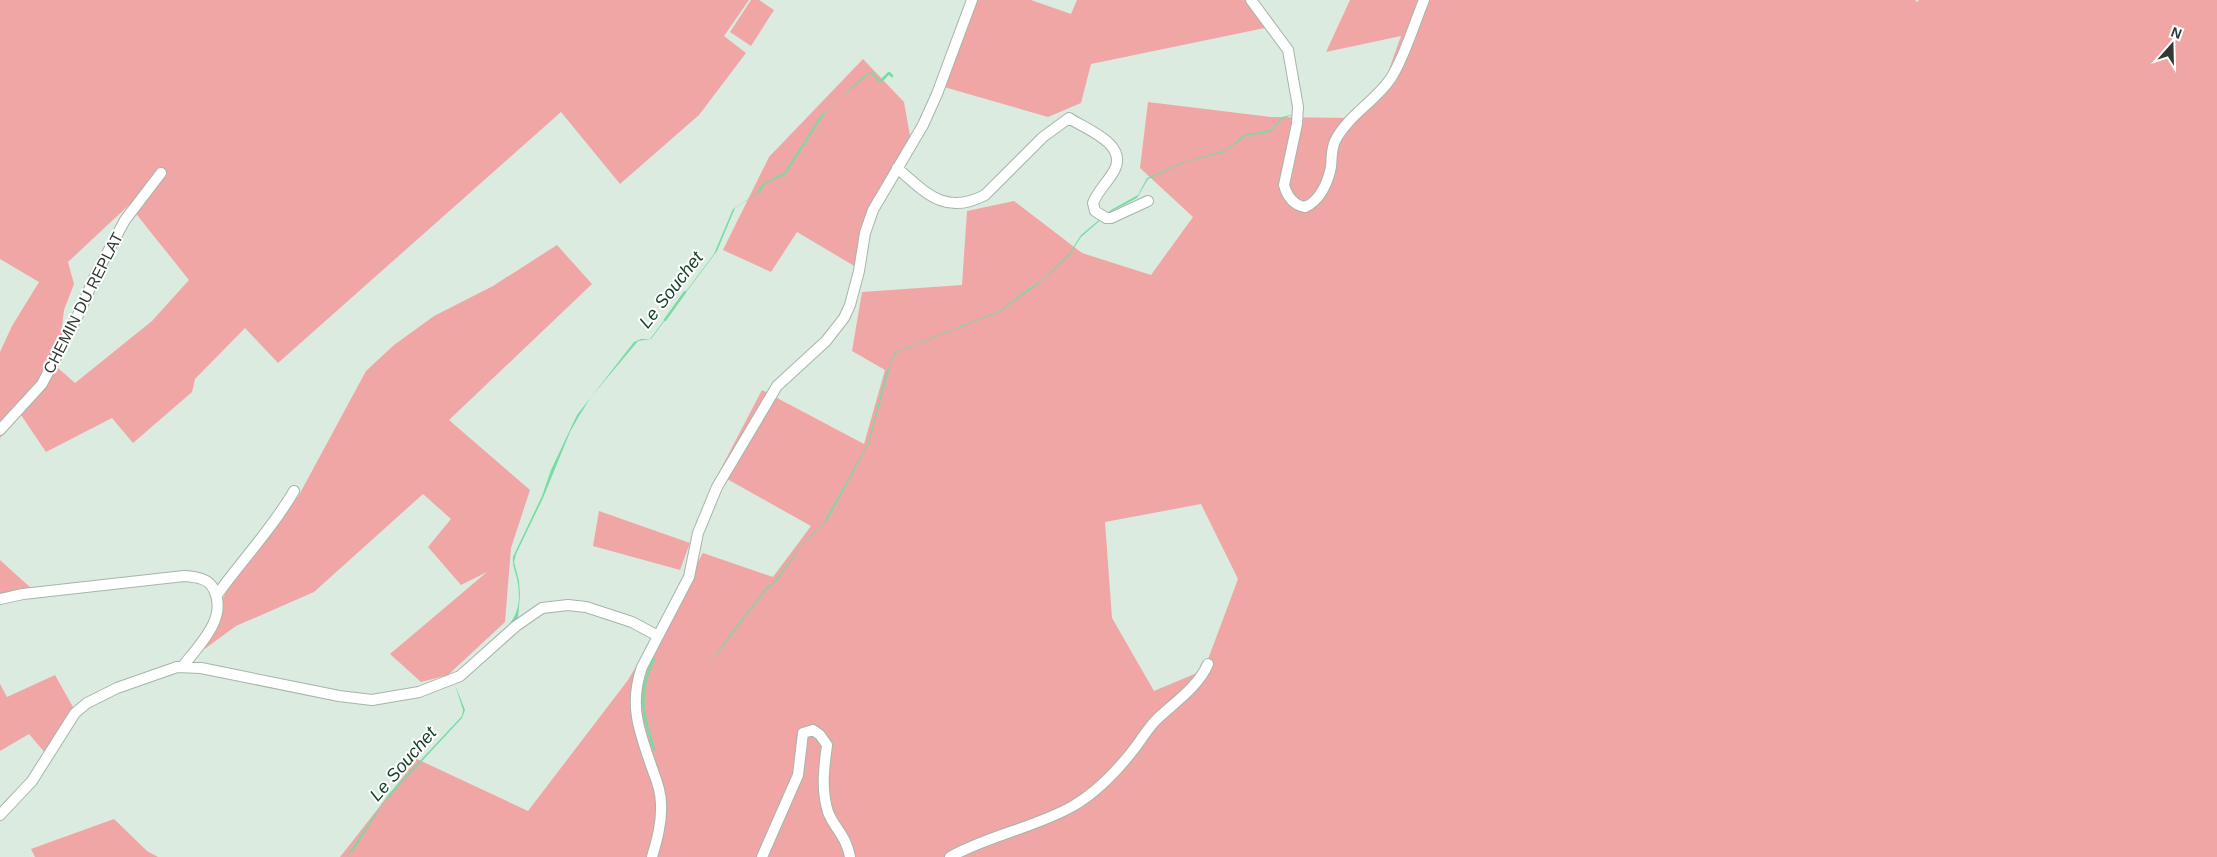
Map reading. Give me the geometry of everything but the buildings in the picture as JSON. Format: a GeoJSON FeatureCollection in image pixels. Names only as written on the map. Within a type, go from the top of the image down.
{"type":"FeatureCollection","features":[{"type":"Feature","properties":{"kind":"street"},"geometry":{"type":"LineString","coordinates":[[652,857],[658,834],[662,804],[659,788],[636,721],[635,696],[642,667],[689,577],[698,533],[716,487],[777,386],[826,341],[847,311],[855,289],[869,221],[879,197],[923,124],[937,94],[972,0]]}},
{"type":"Feature","properties":{"kind":"street"},"geometry":{"type":"LineString","coordinates":[[1251,0],[1288,50],[1298,107],[1297,124],[1284,185],[1287,195],[1300,206],[1305,207],[1317,197],[1328,180],[1331,150],[1336,140],[1356,113],[1390,80],[1424,0]]}},
{"type":"Feature","properties":{"kind":"street"},"geometry":{"type":"LineString","coordinates":[[897,168],[934,199],[962,204],[974,201],[985,195],[1043,137],[1070,118],[1109,143],[1116,155],[1115,169],[1093,203],[1096,211],[1106,218],[1111,218],[1148,201]]}},
{"type":"Feature","properties":{"kind":"street","name":"CHEMIN DU REPLAT"},"geometry":{"type":"LineString","coordinates":[[0,430],[42,384],[125,220],[161,173]]}},
{"type":"Feature","properties":{"kind":"street"},"geometry":{"type":"LineString","coordinates":[[217,596],[250,550],[270,528],[294,491]]}},
{"type":"Feature","properties":{"kind":"street"},"geometry":{"type":"LineString","coordinates":[[0,599],[23,594],[184,576],[196,577],[208,582],[217,596],[218,612],[215,620],[183,666]]}},
{"type":"Feature","properties":{"kind":"street"},"geometry":{"type":"LineString","coordinates":[[0,815],[32,781],[76,713],[87,703],[117,688],[183,666],[339,696],[372,700],[419,692],[460,676],[516,626],[542,608],[568,605],[586,608],[632,622],[658,636]]}},
{"type":"Feature","properties":{"kind":"street"},"geometry":{"type":"LineString","coordinates":[[950,857],[999,834],[1041,820],[1073,806],[1099,787],[1119,768],[1156,721],[1203,675],[1208,664]]}},
{"type":"Feature","properties":{"kind":"street"},"geometry":{"type":"LineString","coordinates":[[762,857],[798,775],[803,733],[813,730],[828,745],[823,789],[828,813],[845,838],[850,857]]}},
{"type":"Feature","properties":{"kind":"shaded area"},"geometry":{"type":"Polygon","coordinates":[[[0,0],[749,0],[724,36],[746,53],[699,115],[620,184],[561,112],[278,363],[245,328],[195,379],[192,392],[133,443],[112,418],[46,452],[21,415],[0,438],[0,352],[12,326],[39,282],[0,259],[0,0]],[[129,205],[68,262],[74,284],[64,310],[57,367],[75,383],[152,321],[189,280],[129,205]]]}},
{"type":"Feature","properties":{"kind":"shaded area"},"geometry":{"type":"Polygon","coordinates":[[[751,0],[759,0],[774,10],[751,46],[730,32],[751,0]]]}},
{"type":"Feature","properties":{"kind":"shaded area"},"geometry":{"type":"Polygon","coordinates":[[[969,0],[1031,0],[1071,14],[1077,0],[1251,0],[1274,26],[1091,64],[1081,103],[1048,117],[937,85],[969,0]]]}},
{"type":"Feature","properties":{"kind":"shaded area"},"geometry":{"type":"Polygon","coordinates":[[[1350,0],[1915,0],[1917,2],[1919,0],[2217,0],[2217,857],[340,857],[417,759],[528,811],[628,680],[703,553],[773,577],[811,526],[718,474],[762,390],[864,444],[885,370],[852,351],[862,292],[962,285],[967,211],[1014,201],[1082,253],[1151,275],[1193,217],[1140,168],[1148,102],[1271,117],[1354,118],[1386,78],[1401,36],[1326,52],[1350,0]],[[1201,504],[1105,522],[1112,618],[1154,691],[1204,670],[1238,579],[1201,504]]]}},
{"type":"Feature","properties":{"kind":"shaded area"},"geometry":{"type":"Polygon","coordinates":[[[863,59],[904,102],[911,141],[895,165],[856,267],[797,232],[771,272],[723,250],[769,157],[863,59]]]}},
{"type":"Feature","properties":{"kind":"shaded area"},"geometry":{"type":"Polygon","coordinates":[[[872,72],[880,80],[884,78],[879,82],[872,74],[869,74],[836,102],[866,74],[872,72]]]}},
{"type":"Feature","properties":{"kind":"shaded area"},"geometry":{"type":"Polygon","coordinates":[[[827,109],[785,175],[765,184],[760,192],[735,208],[717,251],[651,339],[638,341],[592,396],[634,342],[641,339],[650,339],[714,254],[733,209],[756,194],[762,184],[784,173],[821,115],[827,109]]]}},
{"type":"Feature","properties":{"kind":"shaded area"},"geometry":{"type":"Polygon","coordinates":[[[1294,114],[1282,119],[1271,132],[1246,136],[1224,152],[1186,162],[1148,179],[1137,198],[1110,212],[1081,237],[1069,256],[1045,279],[999,312],[897,352],[891,363],[869,443],[828,519],[804,543],[776,582],[767,589],[707,668],[728,637],[766,588],[774,582],[805,541],[824,522],[868,443],[886,374],[895,352],[999,311],[1044,279],[1069,254],[1081,235],[1111,210],[1138,195],[1147,178],[1184,162],[1226,150],[1244,135],[1271,130],[1282,117],[1294,114]]]}},
{"type":"Feature","properties":{"kind":"shaded area"},"geometry":{"type":"Polygon","coordinates":[[[557,245],[592,284],[449,420],[530,490],[511,548],[505,622],[448,675],[421,682],[390,654],[487,572],[461,585],[428,547],[451,519],[423,494],[314,592],[236,626],[188,661],[229,587],[299,495],[366,371],[394,345],[434,316],[493,286],[557,245]]]}},
{"type":"Feature","properties":{"kind":"shaded area"},"geometry":{"type":"Polygon","coordinates":[[[591,397],[570,432],[543,498],[516,554],[514,562],[519,581],[520,595],[518,618],[484,649],[506,628],[516,614],[519,596],[513,557],[577,415],[591,397]]]}},
{"type":"Feature","properties":{"kind":"shaded area"},"geometry":{"type":"Polygon","coordinates":[[[599,511],[690,543],[680,570],[593,546],[599,511]]]}},
{"type":"Feature","properties":{"kind":"shaded area"},"geometry":{"type":"Polygon","coordinates":[[[0,560],[32,589],[0,596],[0,560]]]}},
{"type":"Feature","properties":{"kind":"shaded area"},"geometry":{"type":"Polygon","coordinates":[[[55,675],[78,716],[51,760],[29,734],[0,751],[0,684],[7,697],[55,675]]]}},
{"type":"Feature","properties":{"kind":"shaded area"},"geometry":{"type":"Polygon","coordinates":[[[455,685],[465,710],[462,718],[384,802],[355,848],[346,857],[388,795],[462,716],[463,710],[455,685]]]}},
{"type":"Feature","properties":{"kind":"shaded area"},"geometry":{"type":"Polygon","coordinates":[[[114,819],[147,851],[158,857],[35,857],[31,849],[114,819]]]}},
{"type":"Feature","properties":{"kind":"waterway","name":"Le Souchet"},"geometry":{"type":"LineString","coordinates":[[882,80],[889,73],[892,76]]}},
{"type":"Feature","properties":{"kind":"waterway","name":"Le Souchet"},"geometry":{"type":"LineString","coordinates":[[665,320],[685,292]]}},
{"type":"Feature","properties":{"kind":"waterway"},"geometry":{"type":"LineString","coordinates":[[654,659],[645,683],[644,704],[647,725],[654,749]]}}]}
